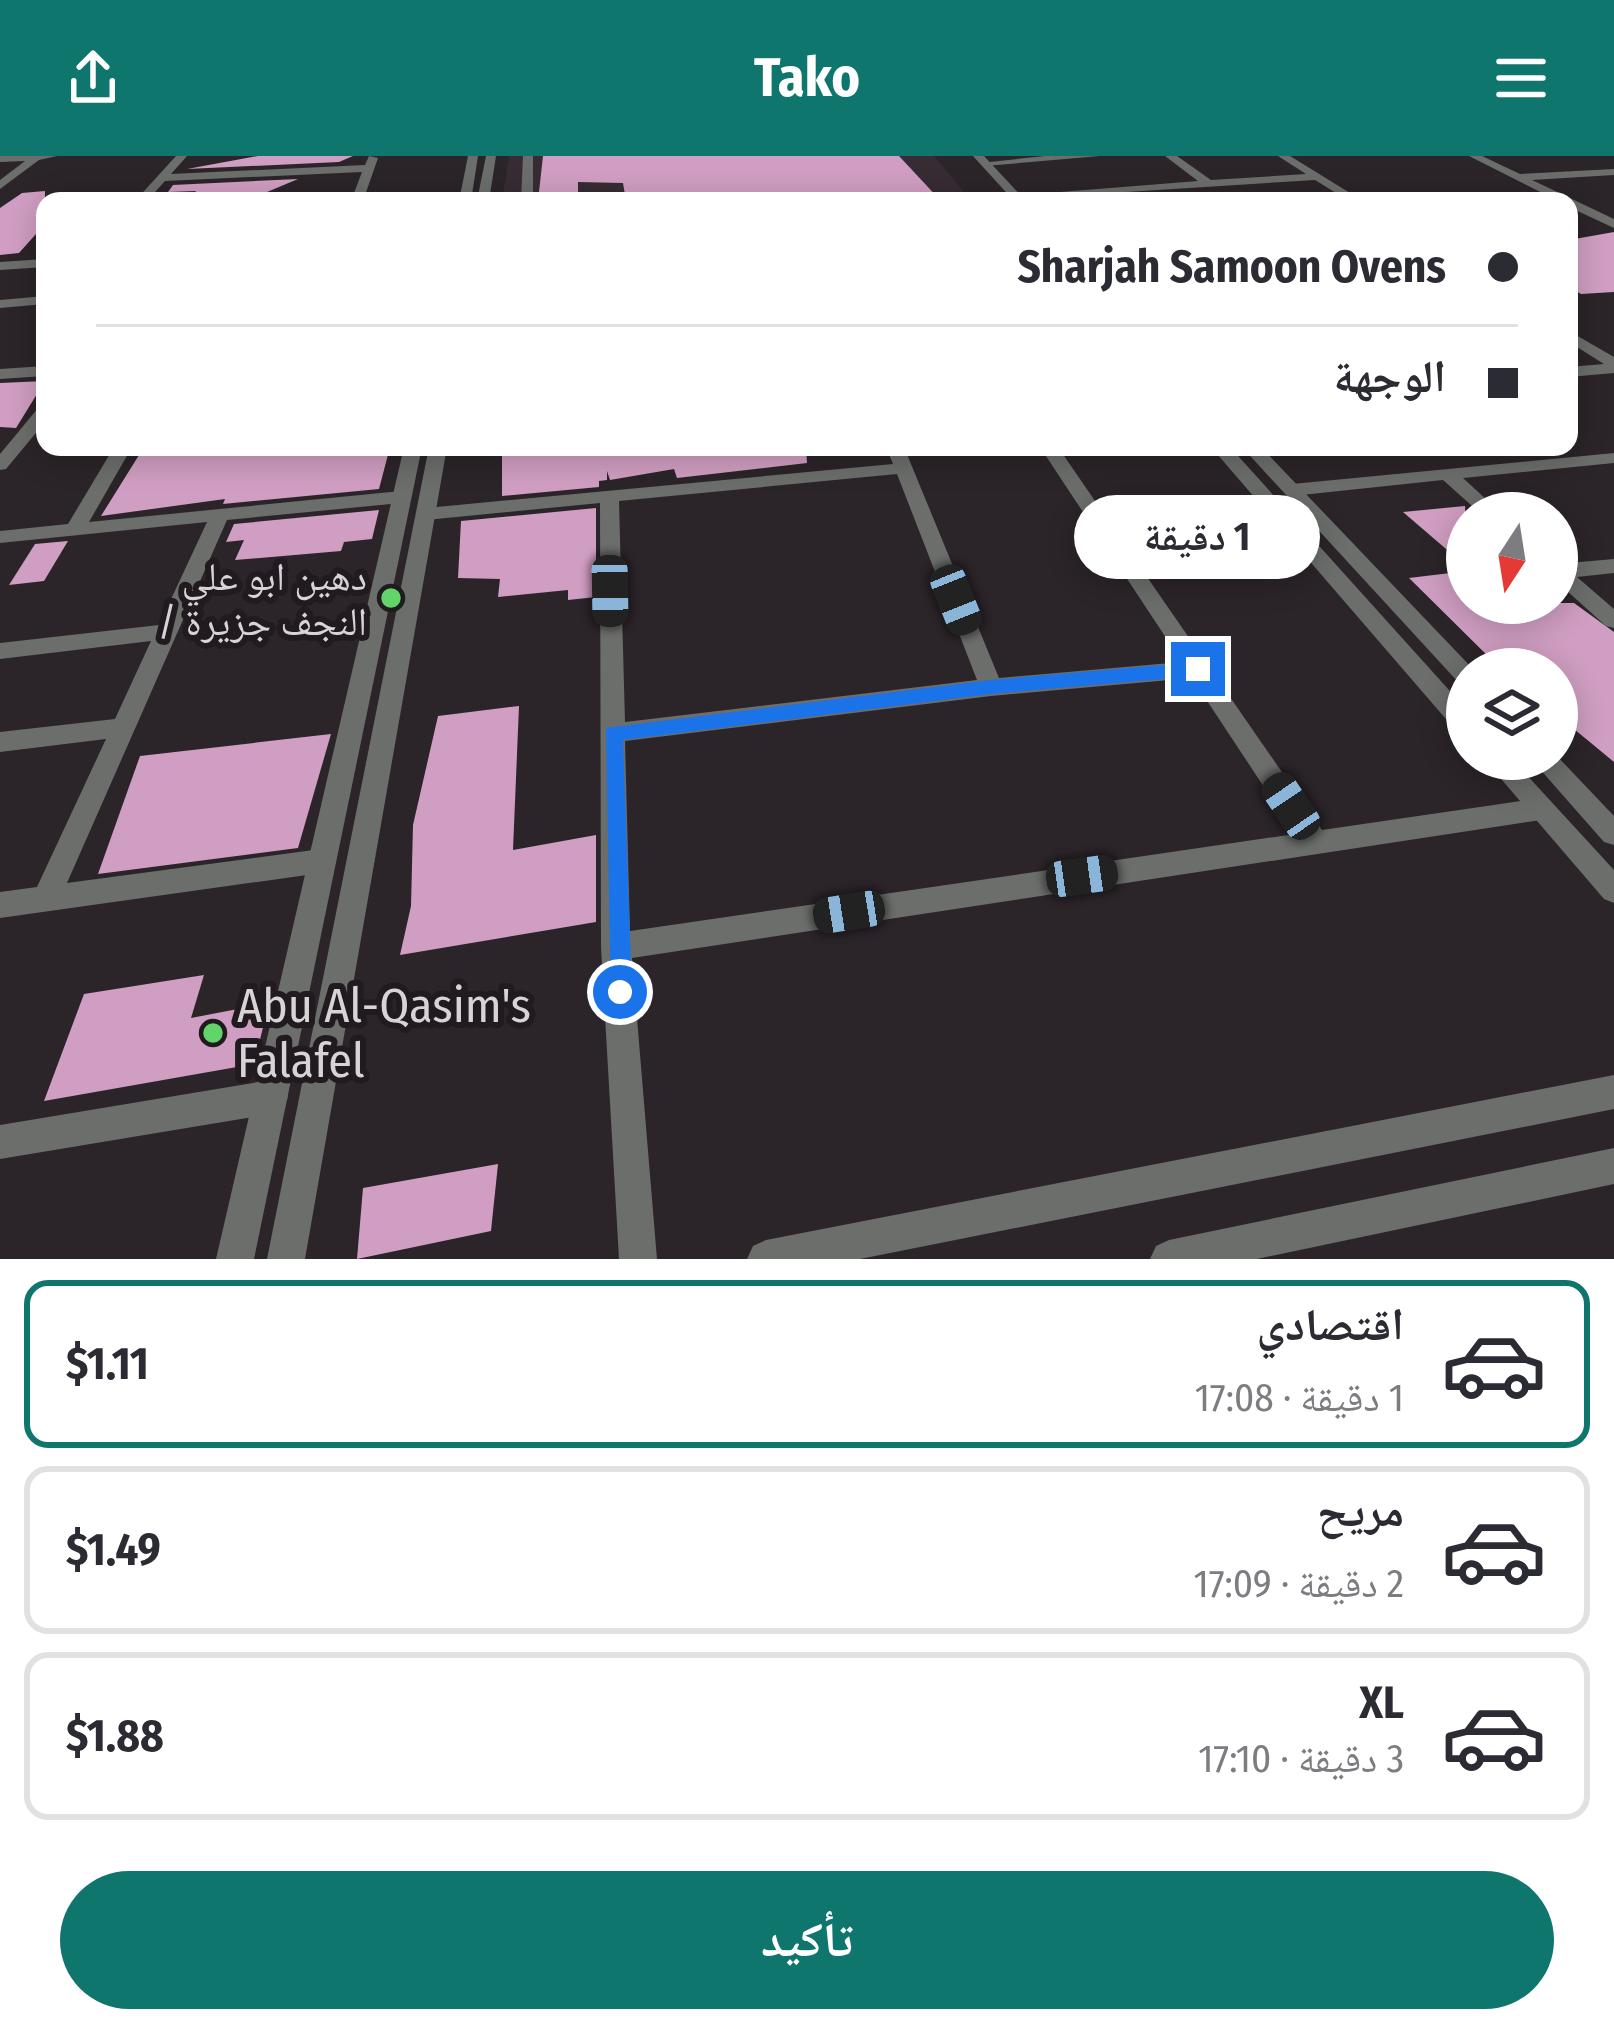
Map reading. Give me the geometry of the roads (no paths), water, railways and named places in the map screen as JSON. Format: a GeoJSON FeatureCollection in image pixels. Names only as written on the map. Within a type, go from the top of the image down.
{"type":"FeatureCollection","features":[{"type":"Feature","properties":{"kind":"street"},"geometry":{"type":"LineString","coordinates":[[0,159],[52,156]]}},
{"type":"Feature","properties":{"kind":"street"},"geometry":{"type":"LineString","coordinates":[[150,192],[182,156]]}},
{"type":"Feature","properties":{"kind":"street"},"geometry":{"type":"LineString","coordinates":[[467,192],[473,156]]}},
{"type":"Feature","properties":{"kind":"street"},"geometry":{"type":"LineString","coordinates":[[485,192],[491,156]]}},
{"type":"Feature","properties":{"kind":"street"},"geometry":{"type":"LineString","coordinates":[[527,192],[528,156]]}},
{"type":"Feature","properties":{"kind":"street"},"geometry":{"type":"LineString","coordinates":[[961,156],[1003,192]]}},
{"type":"Feature","properties":{"kind":"street"},"geometry":{"type":"LineString","coordinates":[[981,160],[1095,156]]}},
{"type":"Feature","properties":{"kind":"street"},"geometry":{"type":"LineString","coordinates":[[1170,156],[1209,184]]}},
{"type":"Feature","properties":{"kind":"street"},"geometry":{"type":"LineString","coordinates":[[1283,156],[1342,192]]}},
{"type":"Feature","properties":{"kind":"street"},"geometry":{"type":"LineString","coordinates":[[1474,156],[1548,192]]}},
{"type":"Feature","properties":{"kind":"street"},"geometry":{"type":"LineString","coordinates":[[0,186],[36,157]]}},
{"type":"Feature","properties":{"kind":"street"},"geometry":{"type":"LineString","coordinates":[[981,160],[1006,192]]}},
{"type":"Feature","properties":{"kind":"street"},"geometry":{"type":"LineString","coordinates":[[163,178],[371,162],[360,192]]}},
{"type":"Feature","properties":{"kind":"street"},"geometry":{"type":"LineString","coordinates":[[1519,178],[1614,172]]}},
{"type":"Feature","properties":{"kind":"street"},"geometry":{"type":"LineString","coordinates":[[1110,192],[1318,177]]}},
{"type":"Feature","properties":{"kind":"street"},"geometry":{"type":"LineString","coordinates":[[1578,206],[1609,219]]}},
{"type":"Feature","properties":{"kind":"street"},"geometry":{"type":"LineString","coordinates":[[0,266],[36,264]]}},
{"type":"Feature","properties":{"kind":"street"},"geometry":{"type":"LineString","coordinates":[[0,304],[36,302]]}},
{"type":"Feature","properties":{"kind":"street"},"geometry":{"type":"LineString","coordinates":[[1578,341],[1614,366]]}},
{"type":"Feature","properties":{"kind":"street"},"geometry":{"type":"LineString","coordinates":[[1578,371],[1614,366]]}},
{"type":"Feature","properties":{"kind":"street"},"geometry":{"type":"LineString","coordinates":[[0,374],[36,371]]}},
{"type":"Feature","properties":{"kind":"street"},"geometry":{"type":"LineString","coordinates":[[0,466],[36,421]]}},
{"type":"Feature","properties":{"kind":"street"},"geometry":{"type":"LineString","coordinates":[[13,448],[36,447]]}},
{"type":"Feature","properties":{"kind":"street"},"geometry":{"type":"LineString","coordinates":[[75,529],[119,456]]}},
{"type":"Feature","properties":{"kind":"street"},"geometry":{"type":"LineString","coordinates":[[235,1259],[411,456]]}},
{"type":"Feature","properties":{"kind":"street"},"geometry":{"type":"LineString","coordinates":[[286,1259],[436,456]]}},
{"type":"Feature","properties":{"kind":"street"},"geometry":{"type":"LineString","coordinates":[[1055,456],[1314,841]]}},
{"type":"Feature","properties":{"kind":"street"},"geometry":{"type":"LineString","coordinates":[[1227,456],[1446,702]]}},
{"type":"Feature","properties":{"kind":"street"},"geometry":{"type":"LineString","coordinates":[[1260,456],[1446,655]]}},
{"type":"Feature","properties":{"kind":"street"},"geometry":{"type":"LineString","coordinates":[[425,514],[609,496],[899,458],[991,687]]}},
{"type":"Feature","properties":{"kind":"street"},"geometry":{"type":"LineString","coordinates":[[1292,490],[1614,458]]}},
{"type":"Feature","properties":{"kind":"street"},"geometry":{"type":"LineString","coordinates":[[1448,475],[1467,492]]}},
{"type":"Feature","properties":{"kind":"street"},"geometry":{"type":"LineString","coordinates":[[609,496],[616,947],[638,1259]]}},
{"type":"Feature","properties":{"kind":"street"},"geometry":{"type":"LineString","coordinates":[[0,537],[401,497]]}},
{"type":"Feature","properties":{"kind":"street"},"geometry":{"type":"LineString","coordinates":[[46,898],[220,514]]}},
{"type":"Feature","properties":{"kind":"street"},"geometry":{"type":"LineString","coordinates":[[1114,543],[1286,522]]}},
{"type":"Feature","properties":{"kind":"street"},"geometry":{"type":"LineString","coordinates":[[1578,570],[1614,566]]}},
{"type":"Feature","properties":{"kind":"street"},"geometry":{"type":"LineString","coordinates":[[1578,590],[1614,621]]}},
{"type":"Feature","properties":{"kind":"street"},"geometry":{"type":"LineString","coordinates":[[0,651],[167,632]]}},
{"type":"Feature","properties":{"kind":"street"},"geometry":{"type":"LineString","coordinates":[[613,733],[991,687],[1198,669]]}},
{"type":"Feature","properties":{"kind":"street"},"geometry":{"type":"LineString","coordinates":[[0,742],[124,727]]}},
{"type":"Feature","properties":{"kind":"street"},"geometry":{"type":"LineString","coordinates":[[348,741],[364,746],[384,737]]}},
{"type":"Feature","properties":{"kind":"street"},"geometry":{"type":"LineString","coordinates":[[339,778],[359,769],[377,774]]}},
{"type":"Feature","properties":{"kind":"street"},"geometry":{"type":"LineString","coordinates":[[1515,780],[1614,890]]}},
{"type":"Feature","properties":{"kind":"street"},"geometry":{"type":"LineString","coordinates":[[1564,780],[1614,834]]}},
{"type":"Feature","properties":{"kind":"street"},"geometry":{"type":"LineString","coordinates":[[616,947],[1541,809]]}},
{"type":"Feature","properties":{"kind":"street"},"geometry":{"type":"LineString","coordinates":[[0,905],[321,861]]}},
{"type":"Feature","properties":{"kind":"street"},"geometry":{"type":"LineString","coordinates":[[766,1259],[1614,1092]]}},
{"type":"Feature","properties":{"kind":"street"},"geometry":{"type":"LineString","coordinates":[[0,1142],[271,1097]]}},
{"type":"Feature","properties":{"kind":"street"},"geometry":{"type":"LineString","coordinates":[[1169,1259],[1286,1247],[1614,1166]]}},
{"type":"Feature","properties":{"kind":"place","name":"دهين ابو علي / النجف جزيرة"},"geometry":{"type":"Point","coordinates":[391,598]}},
{"type":"Feature","properties":{"kind":"place","name":"Abu Al-Qasim's Falafel"},"geometry":{"type":"Point","coordinates":[213,1033]}}]}
